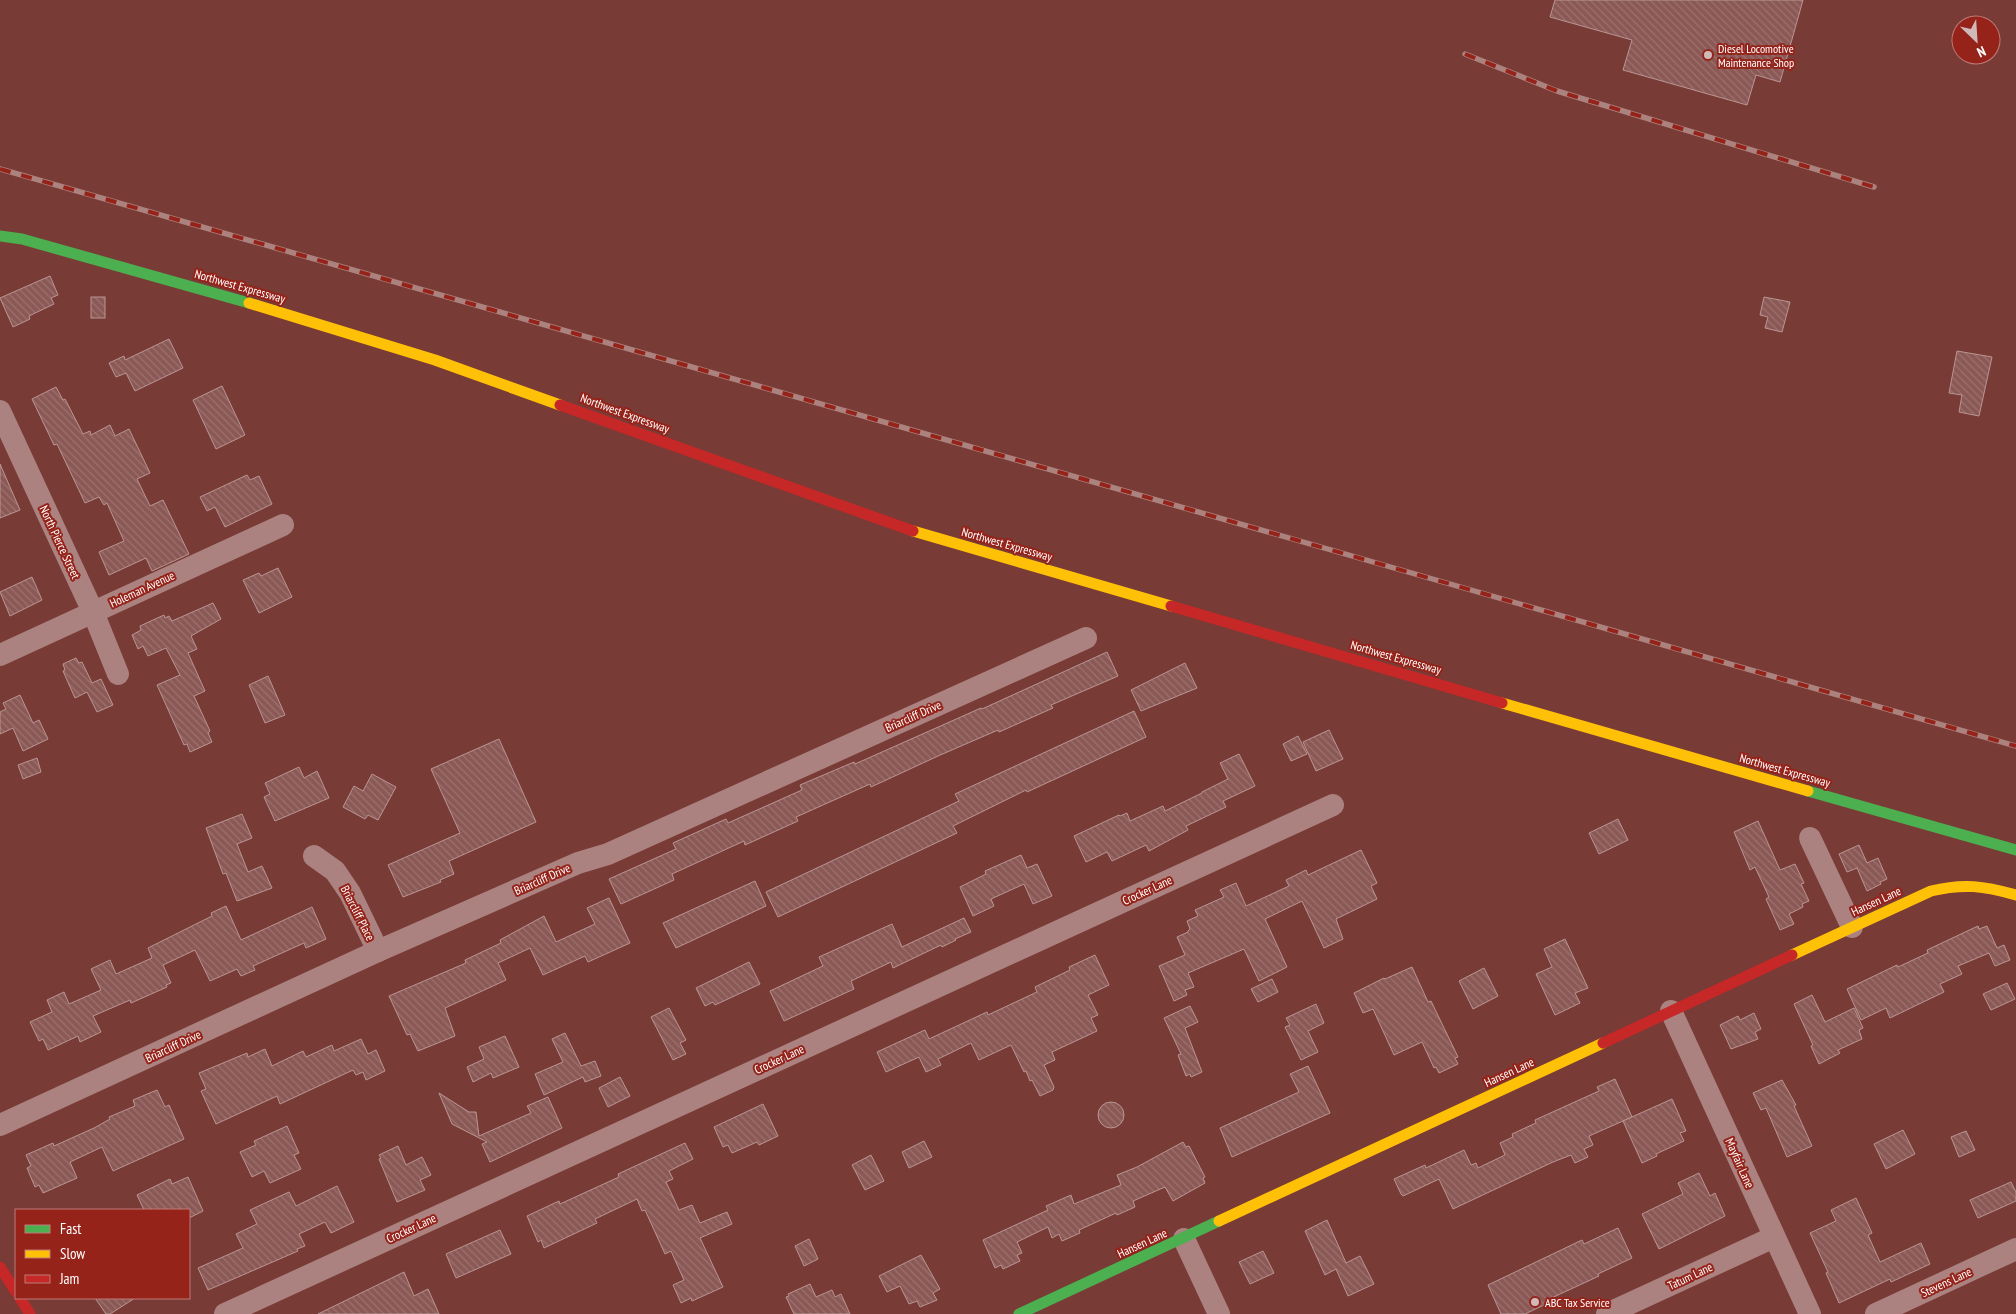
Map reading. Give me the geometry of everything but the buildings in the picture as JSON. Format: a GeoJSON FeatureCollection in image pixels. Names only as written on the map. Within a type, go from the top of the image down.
{"type":"FeatureCollection","features":[{"type":"Feature","properties":{"kind":"main road","name":"Northwest Expressway"},"geometry":{"type":"LineString","coordinates":[[0,236],[22,239],[220,294],[435,360],[901,527],[1619,737],[2016,850]]}},
{"type":"Feature","properties":{"kind":"main road","name":"Hansen Lane"},"geometry":{"type":"LineString","coordinates":[[1019,1314],[1931,891],[1957,884],[1980,884],[2016,895]]}},
{"type":"Feature","properties":{"kind":"main road"},"geometry":{"type":"LineString","coordinates":[[0,1266],[15,1290]]}},
{"type":"Feature","properties":{"kind":"main road"},"geometry":{"type":"LineString","coordinates":[[21,1299],[30,1314]]}},
{"type":"Feature","properties":{"kind":"street","name":"North Pierce Street"},"geometry":{"type":"LineString","coordinates":[[0,411],[93,612],[118,674]]}},
{"type":"Feature","properties":{"kind":"street","name":"Holeman Avenue"},"geometry":{"type":"LineString","coordinates":[[0,655],[283,525]]}},
{"type":"Feature","properties":{"kind":"street","name":"Briarcliff Drive"},"geometry":{"type":"LineString","coordinates":[[0,1125],[378,951],[578,863],[608,854],[1086,638]]}},
{"type":"Feature","properties":{"kind":"street","name":"Crocker Lane"},"geometry":{"type":"LineString","coordinates":[[225,1314],[1333,804]]}},
{"type":"Feature","properties":{"kind":"street"},"geometry":{"type":"LineString","coordinates":[[1810,838],[1852,927]]}},
{"type":"Feature","properties":{"kind":"street","name":"Briarcliff Place"},"geometry":{"type":"LineString","coordinates":[[314,856],[335,871],[350,893],[378,951]]}},
{"type":"Feature","properties":{"kind":"street","name":"Mayfair Lane"},"geometry":{"type":"LineString","coordinates":[[1671,1011],[1810,1314]]}},
{"type":"Feature","properties":{"kind":"street","name":"Tatum Lane"},"geometry":{"type":"LineString","coordinates":[[1607,1314],[1774,1237]]}},
{"type":"Feature","properties":{"kind":"street"},"geometry":{"type":"LineString","coordinates":[[1184,1239],[1219,1314]]}},
{"type":"Feature","properties":{"kind":"street","name":"Stevens Lane"},"geometry":{"type":"LineString","coordinates":[[1876,1314],[2016,1249]]}},
{"type":"Feature","properties":{"kind":"railway"},"geometry":{"type":"LineString","coordinates":[[1465,54],[1557,91],[1874,187]]}},
{"type":"Feature","properties":{"kind":"railway"},"geometry":{"type":"LineString","coordinates":[[0,169],[2016,746]]}},
{"type":"Feature","properties":{"kind":"traffic: fast"},"geometry":{"type":"LineString","coordinates":[[0,236],[22,239],[249,303]]}},
{"type":"Feature","properties":{"kind":"traffic: fast"},"geometry":{"type":"LineString","coordinates":[[1808,791],[2016,850]]}},
{"type":"Feature","properties":{"kind":"traffic: fast"},"geometry":{"type":"LineString","coordinates":[[1019,1314],[1219,1221]]}},
{"type":"Feature","properties":{"kind":"traffic: slow"},"geometry":{"type":"LineString","coordinates":[[249,303],[435,360],[560,405]]}},
{"type":"Feature","properties":{"kind":"traffic: slow"},"geometry":{"type":"LineString","coordinates":[[913,531],[1171,606]]}},
{"type":"Feature","properties":{"kind":"traffic: slow"},"geometry":{"type":"LineString","coordinates":[[1502,703],[1808,791]]}},
{"type":"Feature","properties":{"kind":"traffic: slow"},"geometry":{"type":"LineString","coordinates":[[1792,955],[1931,891],[1964,886],[1994,889],[2016,895]]}},
{"type":"Feature","properties":{"kind":"traffic: slow"},"geometry":{"type":"LineString","coordinates":[[1219,1221],[1603,1043]]}},
{"type":"Feature","properties":{"kind":"traffic: jam"},"geometry":{"type":"LineString","coordinates":[[560,405],[913,531]]}},
{"type":"Feature","properties":{"kind":"traffic: jam"},"geometry":{"type":"LineString","coordinates":[[1171,606],[1502,703]]}},
{"type":"Feature","properties":{"kind":"traffic: jam"},"geometry":{"type":"LineString","coordinates":[[1603,1043],[1792,955]]}},
{"type":"Feature","properties":{"kind":"traffic: jam"},"geometry":{"type":"LineString","coordinates":[[0,1267],[15,1290]]}},
{"type":"Feature","properties":{"kind":"traffic: jam"},"geometry":{"type":"LineString","coordinates":[[21,1299],[30,1314]]}},
{"type":"Feature","properties":{"kind":"place","name":"Diesel Locomotive Maintenance Shop"},"geometry":{"type":"Point","coordinates":[1708,55]}},
{"type":"Feature","properties":{"kind":"place","name":"ABC Tax Service"},"geometry":{"type":"Point","coordinates":[1535,1302]}}]}
